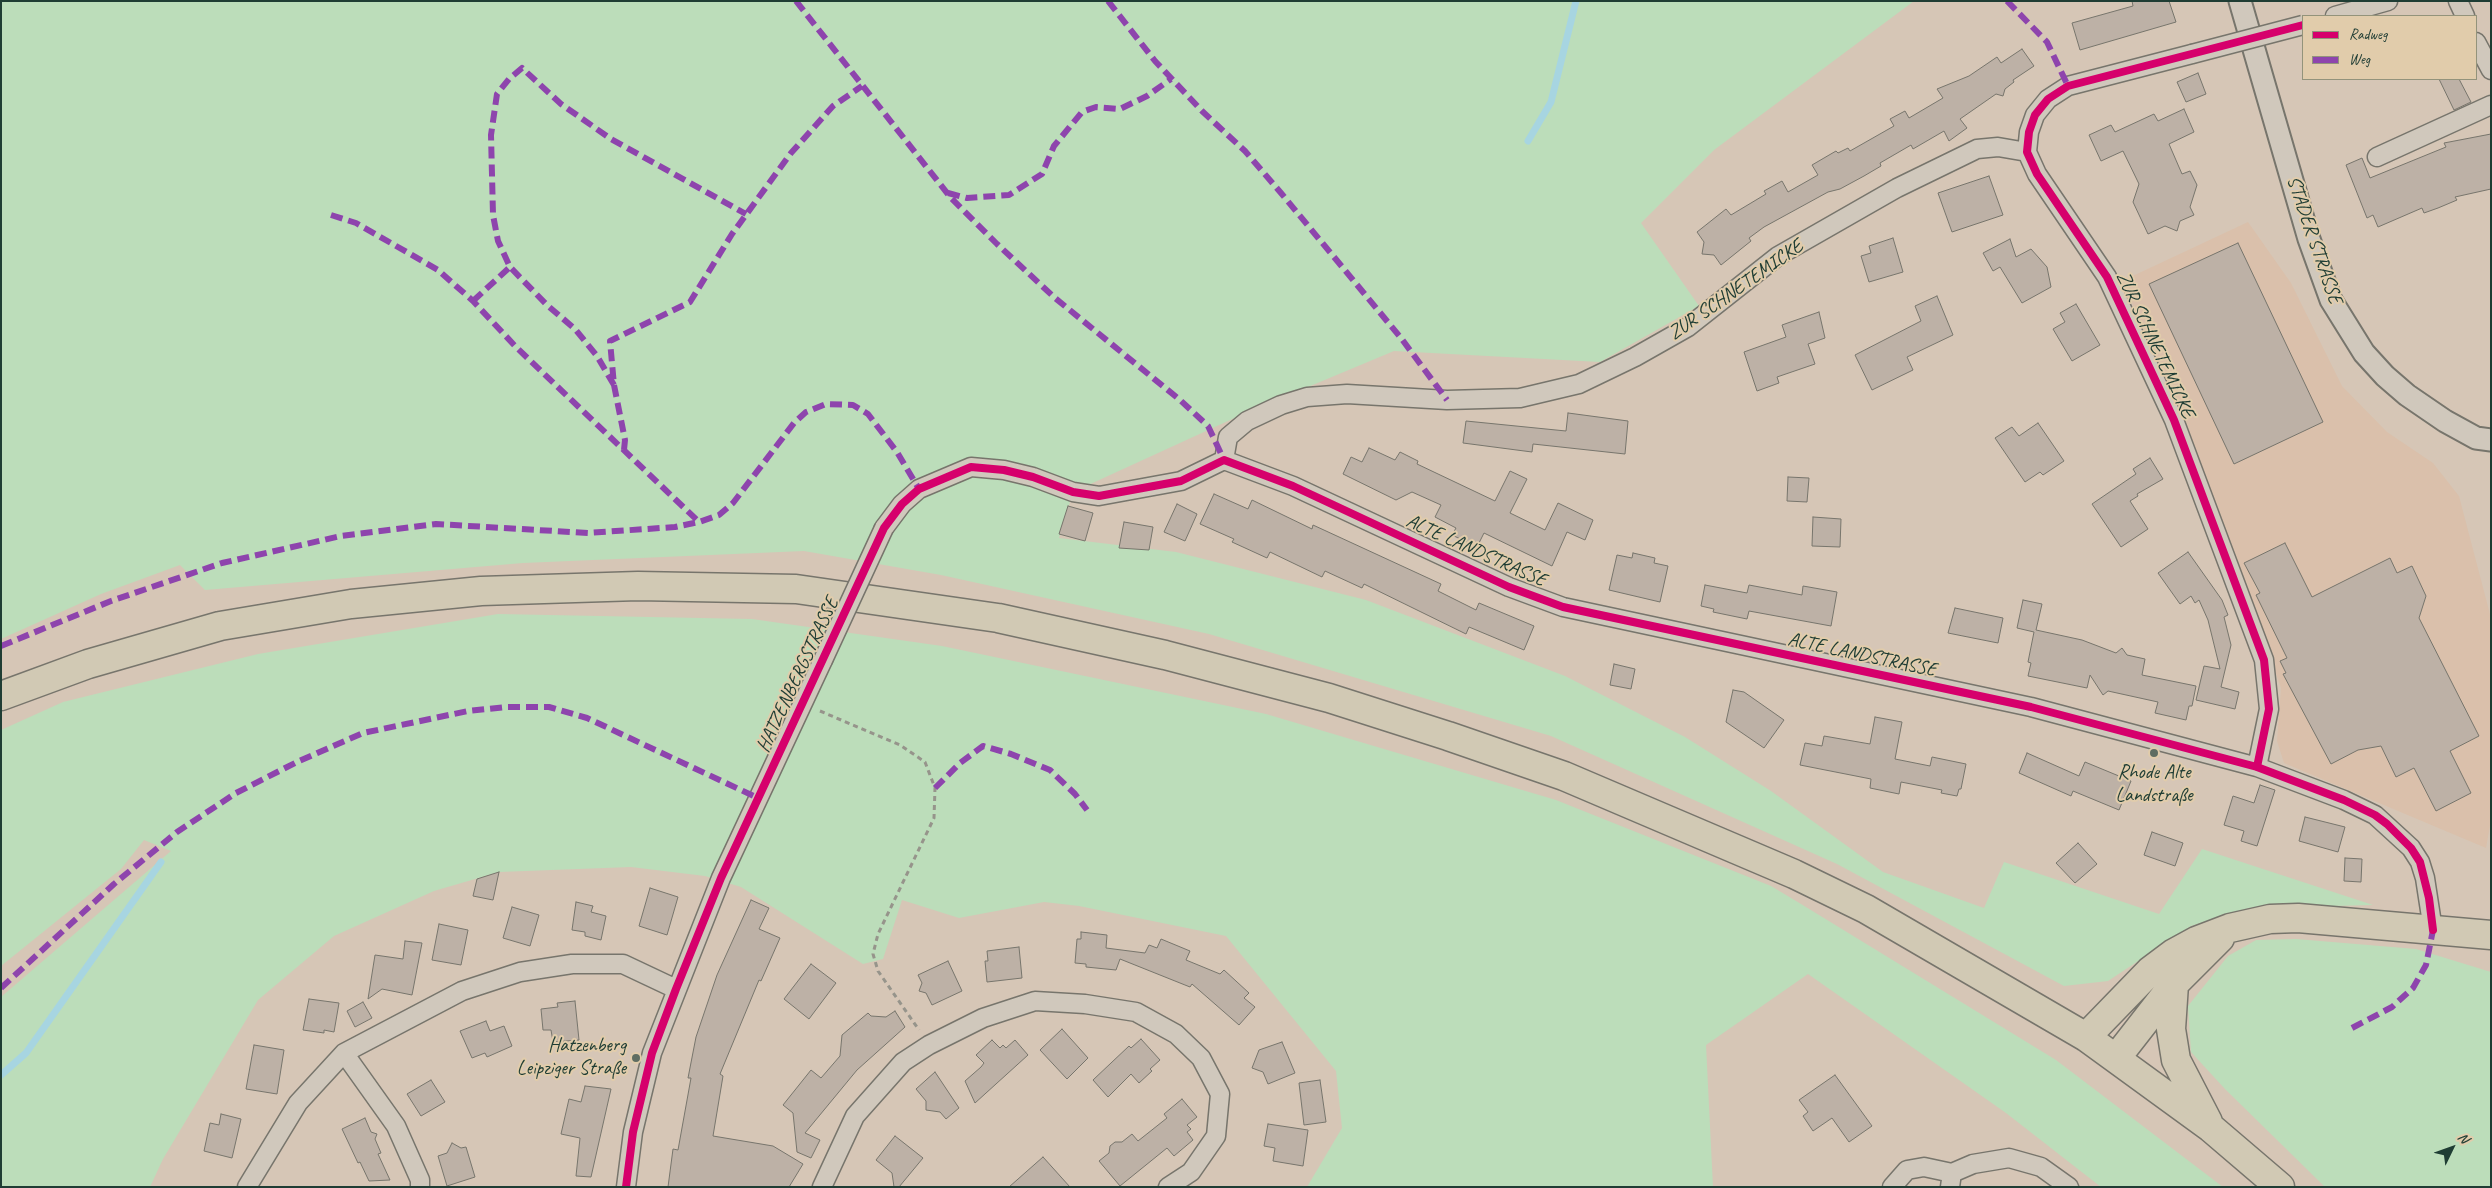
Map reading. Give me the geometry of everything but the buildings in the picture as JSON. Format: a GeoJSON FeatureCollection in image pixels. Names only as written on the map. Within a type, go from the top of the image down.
{"type":"FeatureCollection","features":[{"type":"Feature","properties":{"kind":"main road"},"geometry":{"type":"LineString","coordinates":[[1,696],[88,664],[220,626],[351,604],[481,591],[638,586],[796,589],[998,618],[1165,655],[1329,698],[1564,776],[1794,874],[1866,909],[2086,1037],[2211,1128],[2280,1187]]}},
{"type":"Feature","properties":{"kind":"main road"},"geometry":{"type":"LineString","coordinates":[[2086,1037],[2150,971],[2174,952],[2230,928],[2270,919],[2298,918],[2491,935]]}},
{"type":"Feature","properties":{"kind":"main road"},"geometry":{"type":"LineString","coordinates":[[2117,1058],[2174,984],[2230,928]]}},
{"type":"Feature","properties":{"kind":"main road"},"geometry":{"type":"LineString","coordinates":[[2174,984],[2171,1029],[2176,1060],[2211,1128]]}},
{"type":"Feature","properties":{"kind":"street","name":"STADER STRASSE"},"geometry":{"type":"LineString","coordinates":[[2240,1],[2309,239],[2331,300],[2364,353],[2385,376],[2407,395],[2445,421],[2476,438],[2491,440]]}},
{"type":"Feature","properties":{"kind":"street"},"geometry":{"type":"LineString","coordinates":[[2339,15],[2388,1]]}},
{"type":"Feature","properties":{"kind":"street"},"geometry":{"type":"LineString","coordinates":[[2458,1],[2464,15]]}},
{"type":"Feature","properties":{"kind":"street"},"geometry":{"type":"LineString","coordinates":[[2027,152],[2028,132],[2036,115],[2048,99],[2068,86],[2302,25]]}},
{"type":"Feature","properties":{"kind":"street"},"geometry":{"type":"LineString","coordinates":[[2477,44],[2491,70]]}},
{"type":"Feature","properties":{"kind":"street"},"geometry":{"type":"LineString","coordinates":[[2378,157],[2491,105]]}},
{"type":"Feature","properties":{"kind":"street","name":"ZUR SCHNETEMICKE"},"geometry":{"type":"LineString","coordinates":[[1224,460],[1228,438],[1247,421],[1282,405],[1307,397],[1347,394],[1447,400],[1520,398],[1579,384],[1635,357],[1688,327],[1778,256],[1897,188],[1977,149],[1998,147],[2027,152],[2037,174],[2107,277],[2174,420],[2264,660],[2269,709],[2257,767]]}},
{"type":"Feature","properties":{"kind":"street","name":"HATZENBERGSTRASSE"},"geometry":{"type":"LineString","coordinates":[[626,1187],[633,1132],[652,1053],[676,989],[721,878],[884,528],[902,504],[919,489],[971,467],[1004,470],[1033,477],[1073,492],[1098,496],[1181,481],[1224,460]]}},
{"type":"Feature","properties":{"kind":"street","name":"ALTE LANDSTRASSE"},"geometry":{"type":"LineString","coordinates":[[1224,460],[1293,486],[1509,587],[1563,607],[2031,707],[2257,767],[2344,800],[2375,815],[2411,848],[2420,862],[2429,898],[2433,930]]}},
{"type":"Feature","properties":{"kind":"street"},"geometry":{"type":"LineString","coordinates":[[247,1187],[298,1103],[344,1053],[462,991],[520,972],[572,964],[623,964],[676,989]]}},
{"type":"Feature","properties":{"kind":"street"},"geometry":{"type":"LineString","coordinates":[[822,1187],[855,1116],[903,1062],[929,1045],[983,1018],[1035,1000],[1085,1004],[1136,1012],[1176,1034],[1201,1058],[1220,1094],[1216,1136],[1192,1172],[1168,1187]]}},
{"type":"Feature","properties":{"kind":"street"},"geometry":{"type":"LineString","coordinates":[[344,1053],[396,1126],[420,1180],[420,1187]]}},
{"type":"Feature","properties":{"kind":"street"},"geometry":{"type":"LineString","coordinates":[[1892,1187],[1907,1170],[1924,1167],[1951,1180],[1973,1164],[2009,1158],[2040,1166],[2069,1187]]}},
{"type":"Feature","properties":{"kind":"path"},"geometry":{"type":"LineString","coordinates":[[803,705],[900,745],[925,762],[935,788],[934,818],[878,934],[873,954],[878,971],[929,1045]]}},
{"type":"Feature","properties":{"kind":"shaded area"},"geometry":{"type":"Polygon","coordinates":[[[2248,222],[2291,283],[2342,386],[2387,432],[2433,463],[2459,496],[2491,618],[2491,820],[2486,848],[2284,763],[2277,741],[2281,688],[2223,522],[2182,415],[2122,281],[2248,222]]]}},
{"type":"Feature","properties":{"kind":"green space"},"geometry":{"type":"Polygon","coordinates":[[[1,1],[1914,1],[1714,150],[1641,223],[1699,306],[1600,362],[1394,351],[1241,415],[1073,492],[1059,538],[1176,552],[1366,600],[1565,676],[1685,737],[1771,791],[1883,872],[1984,908],[2004,862],[2159,914],[2202,849],[2373,905],[2249,908],[2191,926],[2108,981],[2064,986],[1837,864],[1551,736],[1209,634],[941,575],[804,551],[523,563],[205,590],[180,565],[101,594],[1,639],[1,1]]]}},
{"type":"Feature","properties":{"kind":"green space"},"geometry":{"type":"Polygon","coordinates":[[[498,614],[752,619],[942,646],[1266,714],[1556,800],[1771,886],[2056,1060],[2223,1187],[2101,1187],[2006,1113],[1808,974],[1706,1045],[1713,1187],[1307,1187],[1342,1128],[1336,1071],[1226,936],[1079,906],[1044,902],[959,918],[902,900],[883,959],[863,964],[741,887],[705,876],[631,867],[499,872],[434,891],[334,936],[258,1000],[163,1159],[150,1187],[1,1187],[1,997],[171,851],[144,840],[121,869],[1,966],[1,730],[63,702],[258,654],[498,614]]]}},
{"type":"Feature","properties":{"kind":"green space"},"geometry":{"type":"Polygon","coordinates":[[[2296,939],[2416,949],[2491,972],[2491,1187],[2325,1187],[2225,1089],[2191,1052],[2188,1006],[2228,956],[2256,940],[2296,939]]]}},
{"type":"Feature","properties":{"kind":"waterway"},"geometry":{"type":"LineString","coordinates":[[1528,141],[1551,102],[1576,1]]}},
{"type":"Feature","properties":{"kind":"waterway"},"geometry":{"type":"LineString","coordinates":[[1,1075],[26,1053],[161,862]]}},
{"type":"Feature","properties":{"kind":"marked path"},"geometry":{"type":"LineString","coordinates":[[796,1],[951,198],[1055,298],[1180,400],[1208,426],[1224,460]]}},
{"type":"Feature","properties":{"kind":"marked path"},"geometry":{"type":"LineString","coordinates":[[1108,1],[1155,61],[1202,111],[1245,151],[1281,193],[1401,338],[1447,400]]}},
{"type":"Feature","properties":{"kind":"marked path"},"geometry":{"type":"LineString","coordinates":[[2007,1],[2047,42],[2068,86]]}},
{"type":"Feature","properties":{"kind":"marked path"},"geometry":{"type":"LineString","coordinates":[[614,385],[597,356],[575,329],[547,305],[510,267],[498,241],[493,215],[491,135],[497,94],[509,79],[522,68],[561,104],[611,139],[746,214]]}},
{"type":"Feature","properties":{"kind":"marked path"},"geometry":{"type":"LineString","coordinates":[[948,193],[967,198],[1009,195],[1042,174],[1054,146],[1082,112],[1096,107],[1120,109],[1147,96],[1171,79]]}},
{"type":"Feature","properties":{"kind":"marked path"},"geometry":{"type":"LineString","coordinates":[[624,450],[625,440],[614,385],[610,341],[690,302],[732,234],[791,153],[833,106],[862,86]]}},
{"type":"Feature","properties":{"kind":"marked path"},"geometry":{"type":"LineString","coordinates":[[331,215],[356,223],[438,270],[473,301],[516,347],[699,522]]}},
{"type":"Feature","properties":{"kind":"marked path"},"geometry":{"type":"LineString","coordinates":[[473,301],[510,267]]}},
{"type":"Feature","properties":{"kind":"marked path"},"geometry":{"type":"LineString","coordinates":[[1,646],[111,601],[222,563],[341,536],[436,524],[588,533],[675,527],[699,522],[719,515],[733,503],[794,423],[806,412],[826,404],[853,405],[868,414],[897,452],[919,489]]}},
{"type":"Feature","properties":{"kind":"marked path"},"geometry":{"type":"LineString","coordinates":[[1,988],[114,884],[177,832],[236,793],[297,762],[363,733],[468,711],[506,707],[549,707],[587,718],[758,798]]}},
{"type":"Feature","properties":{"kind":"marked path"},"geometry":{"type":"LineString","coordinates":[[935,788],[960,763],[983,746],[1011,754],[1050,770],[1075,794],[1087,810]]}},
{"type":"Feature","properties":{"kind":"marked path"},"geometry":{"type":"LineString","coordinates":[[2352,1028],[2392,1007],[2413,988],[2426,965],[2433,930]]}},
{"type":"Feature","properties":{"kind":"cycle path"},"geometry":{"type":"LineString","coordinates":[[2257,767],[2269,709],[2264,660],[2174,420],[2107,277],[2037,174],[2027,152],[2029,132],[2035,115],[2048,99],[2068,86],[2302,25]]}},
{"type":"Feature","properties":{"kind":"cycle path"},"geometry":{"type":"LineString","coordinates":[[626,1187],[633,1132],[652,1053],[676,989],[721,878],[884,528],[902,504],[919,489],[971,467],[1004,470],[1033,477],[1073,492],[1099,496],[1181,481],[1224,460],[1293,486],[1509,587],[1563,607],[2031,707],[2257,767],[2344,800],[2375,815],[2387,824],[2411,848],[2420,862],[2429,898],[2433,930]]}},
{"type":"Feature","properties":{"kind":"place","name":"Rhode Alte Landstraße"},"geometry":{"type":"Point","coordinates":[2154,753]}},
{"type":"Feature","properties":{"kind":"place","name":"Hatzenberg Leipziger Straße"},"geometry":{"type":"Point","coordinates":[636,1058]}}]}
